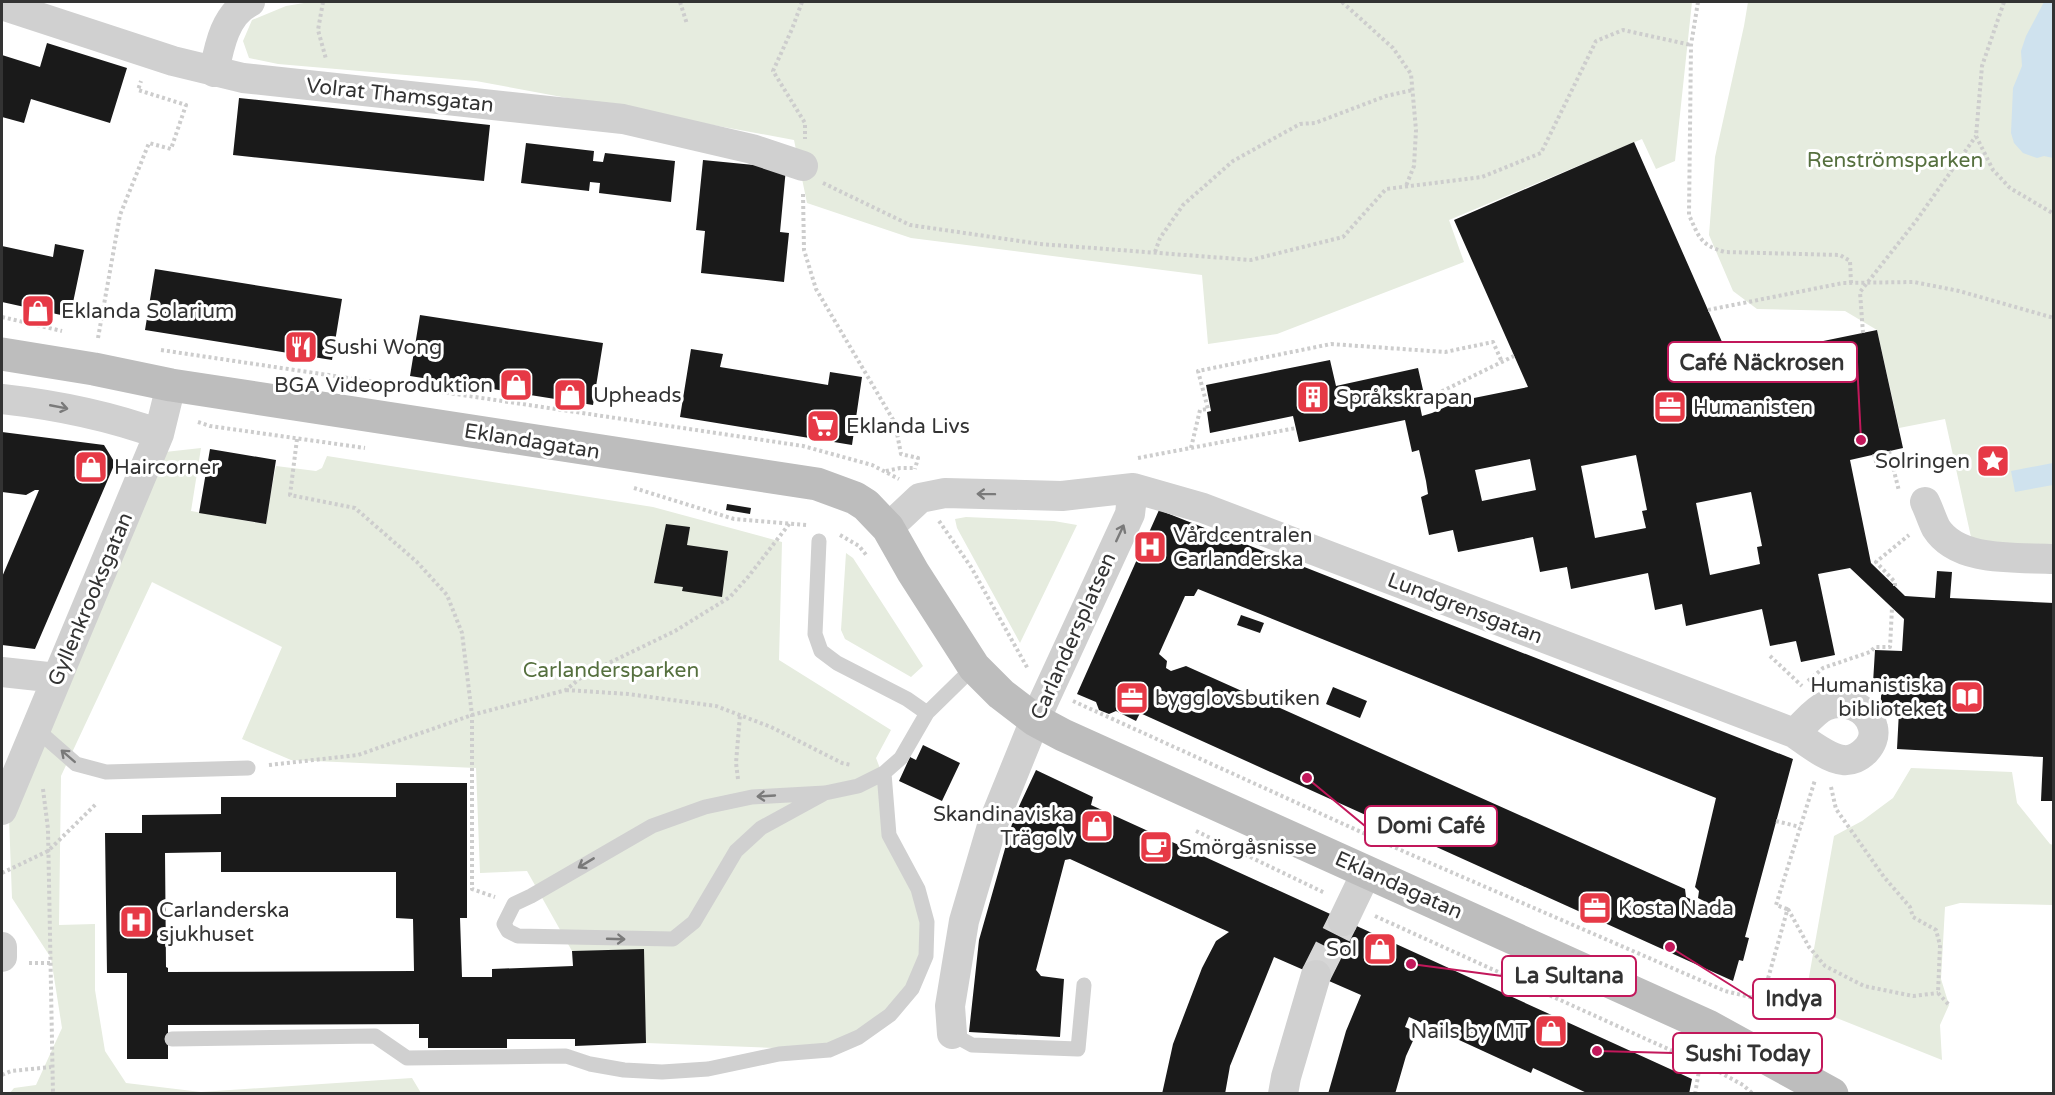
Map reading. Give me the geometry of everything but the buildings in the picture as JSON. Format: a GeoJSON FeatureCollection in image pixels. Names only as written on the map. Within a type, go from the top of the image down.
{"type":"FeatureCollection","features":[{"type":"Feature","properties":{"kind":"street"},"geometry":{"type":"LineString","coordinates":[[214,72],[220,43],[230,21],[245,4],[250,2]]}},
{"type":"Feature","properties":{"kind":"street","name":"Volrat Thamsgatan"},"geometry":{"type":"LineString","coordinates":[[2,5],[151,53],[214,72],[243,78],[623,118],[752,149],[803,166]]}},
{"type":"Feature","properties":{"kind":"street","name":"Eklandagatan"},"geometry":{"type":"LineString","coordinates":[[2,354],[94,369],[171,385],[817,484],[860,502],[888,528],[913,573],[974,667],[1000,694],[1035,720],[1063,735],[1708,1026],[1832,1094]]}},
{"type":"Feature","properties":{"kind":"street","name":"Gyllenkrooksgatan"},"geometry":{"type":"LineString","coordinates":[[2,810],[159,434],[171,385]]}},
{"type":"Feature","properties":{"kind":"street"},"geometry":{"type":"LineString","coordinates":[[2,399],[39,403],[119,419],[159,434]]}},
{"type":"Feature","properties":{"kind":"street"},"geometry":{"type":"LineString","coordinates":[[888,528],[920,498],[945,493],[1062,496],[1133,488]]}},
{"type":"Feature","properties":{"kind":"street","name":"Carlandersplatsen"},"geometry":{"type":"LineString","coordinates":[[952,1034],[950,1006],[964,921],[992,826],[1049,688],[1130,514],[1133,488]]}},
{"type":"Feature","properties":{"kind":"street","name":"Lundgrensgatan"},"geometry":{"type":"LineString","coordinates":[[1133,488],[1203,508],[1794,734],[1819,766],[1860,756],[1871,745],[1874,729],[1867,715],[1854,705],[1836,702],[1822,707],[1794,734]]}},
{"type":"Feature","properties":{"kind":"street"},"geometry":{"type":"LineString","coordinates":[[1925,502],[1937,529],[1958,548],[1978,555],[2054,559]]}},
{"type":"Feature","properties":{"kind":"street"},"geometry":{"type":"LineString","coordinates":[[2,672],[57,678]]}},
{"type":"Feature","properties":{"kind":"street"},"geometry":{"type":"LineString","coordinates":[[1343,921],[1367,871]]}},
{"type":"Feature","properties":{"kind":"street"},"geometry":{"type":"LineString","coordinates":[[2,947],[2,957]]}},
{"type":"Feature","properties":{"kind":"street"},"geometry":{"type":"LineString","coordinates":[[1283,1094],[1316,975]]}},
{"type":"Feature","properties":{"kind":"lane"},"geometry":{"type":"LineString","coordinates":[[819,542],[815,634],[821,651],[837,663],[907,699],[927,713]]}},
{"type":"Feature","properties":{"kind":"lane"},"geometry":{"type":"LineString","coordinates":[[825,793],[761,828],[736,851],[694,922],[674,939],[518,936],[508,931],[504,924],[514,904],[652,826],[705,807],[752,797],[825,793],[858,786],[884,773],[901,758],[927,713],[974,667]]}},
{"type":"Feature","properties":{"kind":"lane"},"geometry":{"type":"LineString","coordinates":[[36,729],[76,764],[106,772],[248,768]]}},
{"type":"Feature","properties":{"kind":"lane"},"geometry":{"type":"LineString","coordinates":[[172,1039],[375,1036],[407,1058],[566,1056],[590,1064],[624,1070],[662,1072],[708,1069],[779,1054],[829,1050],[859,1037],[890,1015],[912,989],[926,956],[927,922],[918,889],[889,835],[884,773]]}},
{"type":"Feature","properties":{"kind":"lane"},"geometry":{"type":"LineString","coordinates":[[952,1034],[972,1045],[1078,1049],[1084,985]]}},
{"type":"Feature","properties":{"kind":"path"},"geometry":{"type":"LineString","coordinates":[[323,2],[318,30],[334,88]]}},
{"type":"Feature","properties":{"kind":"path"},"geometry":{"type":"LineString","coordinates":[[680,2],[687,24]]}},
{"type":"Feature","properties":{"kind":"path"},"geometry":{"type":"LineString","coordinates":[[802,2],[773,71],[805,123],[804,250],[816,290],[895,423],[901,454],[918,458],[915,469],[900,468],[886,471]]}},
{"type":"Feature","properties":{"kind":"path"},"geometry":{"type":"LineString","coordinates":[[1342,2],[1393,48],[1412,74],[1416,121],[1414,166],[1406,186]]}},
{"type":"Feature","properties":{"kind":"path"},"geometry":{"type":"LineString","coordinates":[[1698,2],[1691,45],[1689,215],[1699,236],[1709,248],[1725,252],[1840,255],[1850,261],[1851,283]]}},
{"type":"Feature","properties":{"kind":"path"},"geometry":{"type":"LineString","coordinates":[[1863,333],[1860,292],[1934,197],[1976,136],[1982,66],[2004,2]]}},
{"type":"Feature","properties":{"kind":"path"},"geometry":{"type":"LineString","coordinates":[[803,166],[828,187],[910,225],[1040,244],[1251,260],[1343,237],[1386,189],[1482,177],[1541,153],[1596,41],[1623,30],[1691,45]]}},
{"type":"Feature","properties":{"kind":"path"},"geometry":{"type":"LineString","coordinates":[[98,338],[120,215],[148,143],[171,149],[186,105],[138,90],[151,53]]}},
{"type":"Feature","properties":{"kind":"path"},"geometry":{"type":"LineString","coordinates":[[1155,252],[1160,238],[1183,206],[1233,161],[1300,124],[1315,123],[1386,96],[1413,90]]}},
{"type":"Feature","properties":{"kind":"path"},"geometry":{"type":"LineString","coordinates":[[1976,136],[1993,170],[2010,188],[2054,214]]}},
{"type":"Feature","properties":{"kind":"path"},"geometry":{"type":"LineString","coordinates":[[1708,310],[1745,301],[1851,283],[1914,282],[1959,291],[2054,318]]}},
{"type":"Feature","properties":{"kind":"path"},"geometry":{"type":"LineString","coordinates":[[2,317],[66,331]]}},
{"type":"Feature","properties":{"kind":"path"},"geometry":{"type":"LineString","coordinates":[[87,336],[107,340]]}},
{"type":"Feature","properties":{"kind":"path"},"geometry":{"type":"LineString","coordinates":[[1191,448],[1200,410],[1208,409],[1198,371],[1331,344],[1445,352],[1493,342],[1502,362]]}},
{"type":"Feature","properties":{"kind":"path"},"geometry":{"type":"LineString","coordinates":[[161,350],[803,446],[872,465],[899,479],[920,498],[942,524],[971,567],[1024,663],[1036,678],[1076,704],[1406,852],[1725,991],[1762,1000],[1787,909]]}},
{"type":"Feature","properties":{"kind":"path"},"geometry":{"type":"LineString","coordinates":[[1420,402],[1514,356]]}},
{"type":"Feature","properties":{"kind":"path"},"geometry":{"type":"LineString","coordinates":[[1199,447],[1296,428]]}},
{"type":"Feature","properties":{"kind":"path"},"geometry":{"type":"LineString","coordinates":[[297,439],[290,495],[355,508],[417,562],[447,595],[462,633],[472,715],[472,889]]}},
{"type":"Feature","properties":{"kind":"path"},"geometry":{"type":"LineString","coordinates":[[1874,454],[1878,469],[1892,466]]}},
{"type":"Feature","properties":{"kind":"path"},"geometry":{"type":"LineString","coordinates":[[1895,586],[1895,582],[1876,562],[1911,533],[1925,502]]}},
{"type":"Feature","properties":{"kind":"path"},"geometry":{"type":"LineString","coordinates":[[566,690],[584,675],[675,631],[730,597],[790,522]]}},
{"type":"Feature","properties":{"kind":"path"},"geometry":{"type":"LineString","coordinates":[[1823,668],[1870,652],[1875,647],[1890,647],[1892,608]]}},
{"type":"Feature","properties":{"kind":"path"},"geometry":{"type":"LineString","coordinates":[[1770,656],[1802,686]]}},
{"type":"Feature","properties":{"kind":"path"},"geometry":{"type":"LineString","coordinates":[[248,768],[358,754],[472,715],[566,690],[628,694],[716,706],[771,727],[842,763],[884,773]]}},
{"type":"Feature","properties":{"kind":"path"},"geometry":{"type":"LineString","coordinates":[[740,715],[736,763],[740,785]]}},
{"type":"Feature","properties":{"kind":"path"},"geometry":{"type":"LineString","coordinates":[[1819,766],[1776,905],[1787,909],[1809,947],[1825,966],[1864,986],[1913,996],[1938,993]]}},
{"type":"Feature","properties":{"kind":"path"},"geometry":{"type":"LineString","coordinates":[[1819,766],[1836,809],[1878,870],[1910,907],[1913,917],[1936,930],[1940,945],[1938,993],[1949,1005]]}},
{"type":"Feature","properties":{"kind":"path"},"geometry":{"type":"LineString","coordinates":[[43,784],[48,851],[53,1094]]}},
{"type":"Feature","properties":{"kind":"path"},"geometry":{"type":"LineString","coordinates":[[2,873],[48,851],[96,804]]}},
{"type":"Feature","properties":{"kind":"path"},"geometry":{"type":"LineString","coordinates":[[1776,820],[1800,827]]}},
{"type":"Feature","properties":{"kind":"path"},"geometry":{"type":"LineString","coordinates":[[1695,1094],[1700,1065],[1743,1085],[1753,1094]]}},
{"type":"Feature","properties":{"kind":"path"},"geometry":{"type":"LineString","coordinates":[[2,1075],[11,1071],[51,1067]]}},
{"type":"Feature","properties":{"kind":"green space"},"geometry":{"type":"Polygon","coordinates":[[[310,2],[1692,2],[1675,161],[1656,169],[1642,139],[1449,220],[1464,262],[1277,334],[1208,344],[1202,275],[911,238],[807,203],[794,140],[476,81],[278,64],[249,58],[243,41],[252,20],[286,6],[310,2]]]}},
{"type":"Feature","properties":{"kind":"green space","name":"Renströmsparken"},"geometry":{"type":"Polygon","coordinates":[[[1748,2],[2053,2],[2053,546],[1986,543],[1971,537],[1945,419],[1899,428],[1877,330],[1845,311],[1757,309],[1733,291],[1709,235],[1715,157],[1748,2]]]}},
{"type":"Feature","properties":{"kind":"green space","name":"Carlandersparken"},"geometry":{"type":"Polygon","coordinates":[[[201,448],[191,511],[265,524],[276,466],[316,471],[322,468],[327,456],[653,507],[782,542],[779,660],[891,730],[876,758],[881,771],[889,835],[918,889],[926,956],[890,1015],[829,1050],[646,1043],[643,950],[572,951],[527,871],[480,873],[476,768],[291,760],[242,739],[282,647],[152,582],[61,776],[59,925],[95,924],[95,990],[105,1051],[126,1083],[201,1092],[412,1078],[421,1093],[9,1094],[14,1088],[36,1085],[62,1028],[51,958],[12,898],[9,818],[165,452],[201,448]]]}},
{"type":"Feature","properties":{"kind":"green space"},"geometry":{"type":"Polygon","coordinates":[[[966,517],[1054,521],[1077,525],[1020,643],[957,528],[955,519],[966,517]]]}},
{"type":"Feature","properties":{"kind":"green space"},"geometry":{"type":"Polygon","coordinates":[[[846,553],[853,558],[923,666],[911,677],[845,639],[841,630],[846,553]]]}},
{"type":"Feature","properties":{"kind":"green space"},"geometry":{"type":"Polygon","coordinates":[[[1911,768],[2012,772],[2017,803],[2053,845],[2053,905],[1960,903],[1945,907],[1941,979],[1949,1005],[1940,1025],[1942,1060],[1804,1005],[1834,836],[1862,821],[1893,798],[1911,768]]]}},
{"type":"Feature","properties":{"kind":"water"},"geometry":{"type":"Polygon","coordinates":[[[2044,2],[2053,2],[2053,158],[2044,156],[2037,158],[2023,153],[2014,143],[2011,133],[2013,88],[2022,66],[2021,51],[2026,36],[2044,2]]]}},
{"type":"Feature","properties":{"kind":"water"},"geometry":{"type":"Polygon","coordinates":[[[2053,463],[2053,485],[2015,492],[2011,471],[2053,463]]]}},
{"type":"Feature","properties":{"kind":"tunnel"},"geometry":{"type":"LineString","coordinates":[[1316,975],[1343,921]]}},
{"type":"Feature","properties":{"kind":"place","name":"Eklanda Solarium"},"geometry":{"type":"Point","coordinates":[38,311]}},
{"type":"Feature","properties":{"kind":"place","name":"Sushi Wong"},"geometry":{"type":"Point","coordinates":[301,347]}},
{"type":"Feature","properties":{"kind":"place","name":"BGA Videoproduktion"},"geometry":{"type":"Point","coordinates":[516,385]}},
{"type":"Feature","properties":{"kind":"place","name":"Upheads"},"geometry":{"type":"Point","coordinates":[570,395]}},
{"type":"Feature","properties":{"kind":"place","name":"Språkskrapan"},"geometry":{"type":"Point","coordinates":[1313,397]}},
{"type":"Feature","properties":{"kind":"place","name":"Humanisten"},"geometry":{"type":"Point","coordinates":[1670,407]}},
{"type":"Feature","properties":{"kind":"place","name":"Eklanda Livs"},"geometry":{"type":"Point","coordinates":[823,426]}},
{"type":"Feature","properties":{"kind":"place","name":"Café Näckrosen"},"geometry":{"type":"Point","coordinates":[1861,440]}},
{"type":"Feature","properties":{"kind":"place","name":"Solringen"},"geometry":{"type":"Point","coordinates":[1993,461]}},
{"type":"Feature","properties":{"kind":"place","name":"Haircorner"},"geometry":{"type":"Point","coordinates":[91,467]}},
{"type":"Feature","properties":{"kind":"place","name":"Vårdcentralen Carlanderska"},"geometry":{"type":"Point","coordinates":[1150,547]}},
{"type":"Feature","properties":{"kind":"place","name":"Humanistiska biblioteket"},"geometry":{"type":"Point","coordinates":[1967,697]}},
{"type":"Feature","properties":{"kind":"place","name":"bygglovsbutiken"},"geometry":{"type":"Point","coordinates":[1132,698]}},
{"type":"Feature","properties":{"kind":"place","name":"Domi Café"},"geometry":{"type":"Point","coordinates":[1307,778]}},
{"type":"Feature","properties":{"kind":"place","name":"Skandinaviska Trägolv"},"geometry":{"type":"Point","coordinates":[1097,826]}},
{"type":"Feature","properties":{"kind":"place","name":"Smörgåsnisse"},"geometry":{"type":"Point","coordinates":[1156,847]}},
{"type":"Feature","properties":{"kind":"place","name":"Kosta Nada"},"geometry":{"type":"Point","coordinates":[1595,908]}},
{"type":"Feature","properties":{"kind":"place","name":"Carlanderska sjukhuset"},"geometry":{"type":"Point","coordinates":[136,922]}},
{"type":"Feature","properties":{"kind":"place","name":"Indya"},"geometry":{"type":"Point","coordinates":[1670,947]}},
{"type":"Feature","properties":{"kind":"place","name":"Sol"},"geometry":{"type":"Point","coordinates":[1380,949]}},
{"type":"Feature","properties":{"kind":"place","name":"La Sultana"},"geometry":{"type":"Point","coordinates":[1411,964]}},
{"type":"Feature","properties":{"kind":"place","name":"Nails by MT"},"geometry":{"type":"Point","coordinates":[1551,1031]}},
{"type":"Feature","properties":{"kind":"place","name":"Sushi Today"},"geometry":{"type":"Point","coordinates":[1597,1051]}}]}
